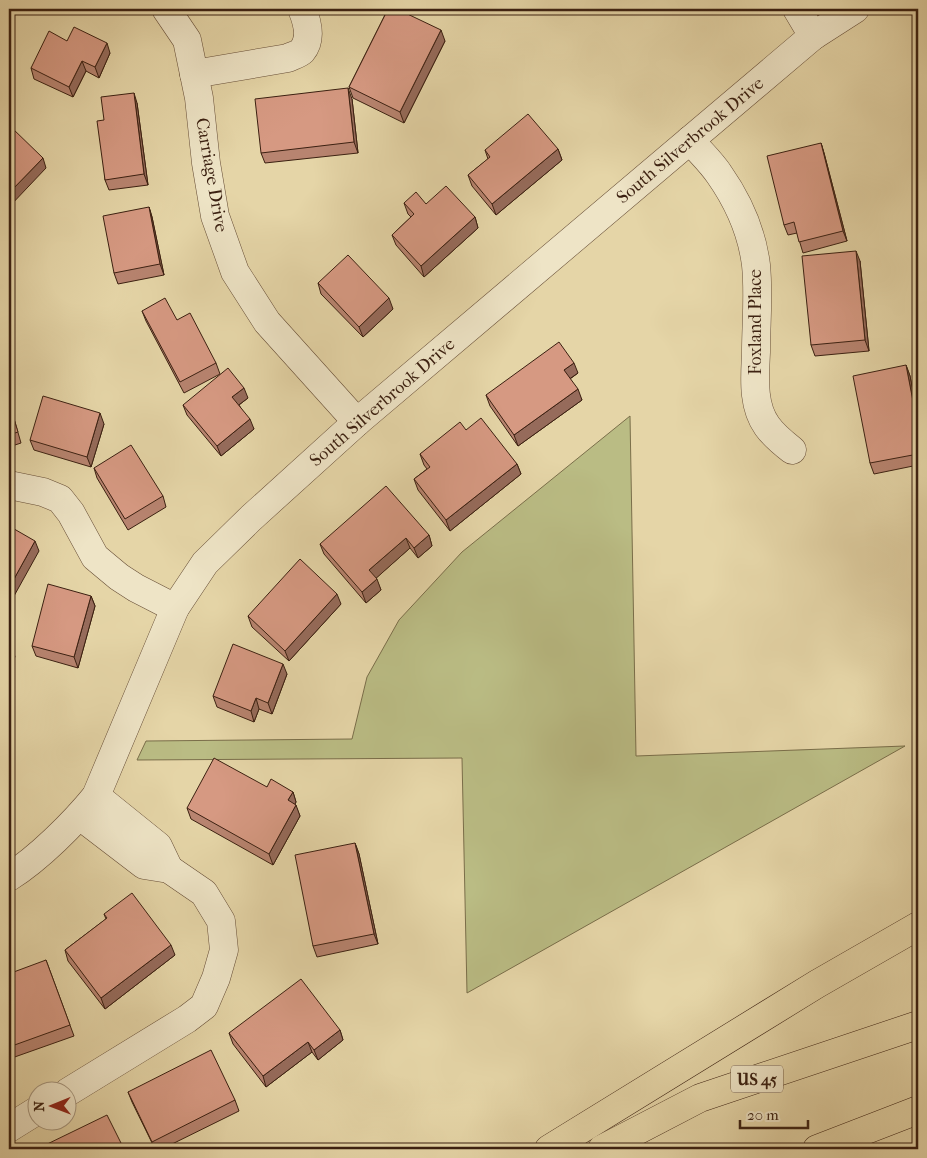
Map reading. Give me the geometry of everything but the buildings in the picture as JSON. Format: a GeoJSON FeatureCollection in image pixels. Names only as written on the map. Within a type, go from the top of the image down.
{"type":"FeatureCollection","features":[{"type":"Feature","properties":{"kind":"highway"},"geometry":{"type":"LineString","coordinates":[[549,1149],[817,984],[918,926]]}},
{"type":"Feature","properties":{"kind":"highway","name":"US 45"},"geometry":{"type":"LineString","coordinates":[[602,1149],[700,1098],[918,1026]]}},
{"type":"Feature","properties":{"kind":"highway"},"geometry":{"type":"LineString","coordinates":[[817,1149],[918,1110]]}},
{"type":"Feature","properties":{"kind":"street","name":"Carriage Drive"},"geometry":{"type":"LineString","coordinates":[[166,9],[187,40],[199,98],[206,163],[215,216],[235,272],[267,322],[357,422]]}},
{"type":"Feature","properties":{"kind":"street"},"geometry":{"type":"LineString","coordinates":[[194,74],[288,58],[302,51],[308,37],[307,21],[302,9]]}},
{"type":"Feature","properties":{"kind":"street"},"geometry":{"type":"LineString","coordinates":[[797,9],[814,36]]}},
{"type":"Feature","properties":{"kind":"street","name":"South Silverbrook Drive"},"geometry":{"type":"LineString","coordinates":[[9,877],[21,869],[88,806],[174,608],[205,563],[251,518],[357,422],[814,36],[855,9]]}},
{"type":"Feature","properties":{"kind":"street","name":"Foxland Place"},"geometry":{"type":"LineString","coordinates":[[690,140],[719,174],[736,202],[746,226],[756,264],[755,390],[759,410],[767,426],[778,439],[792,450]]}},
{"type":"Feature","properties":{"kind":"street"},"geometry":{"type":"LineString","coordinates":[[9,485],[43,492],[60,499],[71,513],[95,557],[136,588],[174,608]]}},
{"type":"Feature","properties":{"kind":"street"},"geometry":{"type":"LineString","coordinates":[[78,1086],[187,1019],[204,1006],[216,978],[224,950],[221,921],[204,893],[169,868],[144,865],[88,806]]}},
{"type":"Feature","properties":{"kind":"street"},"geometry":{"type":"LineString","coordinates":[[9,1128],[28,1116]]}},
{"type":"Feature","properties":{"kind":"green space"},"geometry":{"type":"Polygon","coordinates":[[[630,416],[636,756],[905,746],[467,993],[462,758],[137,760],[146,741],[352,739],[367,677],[399,620],[462,552],[630,416]]]}}]}
